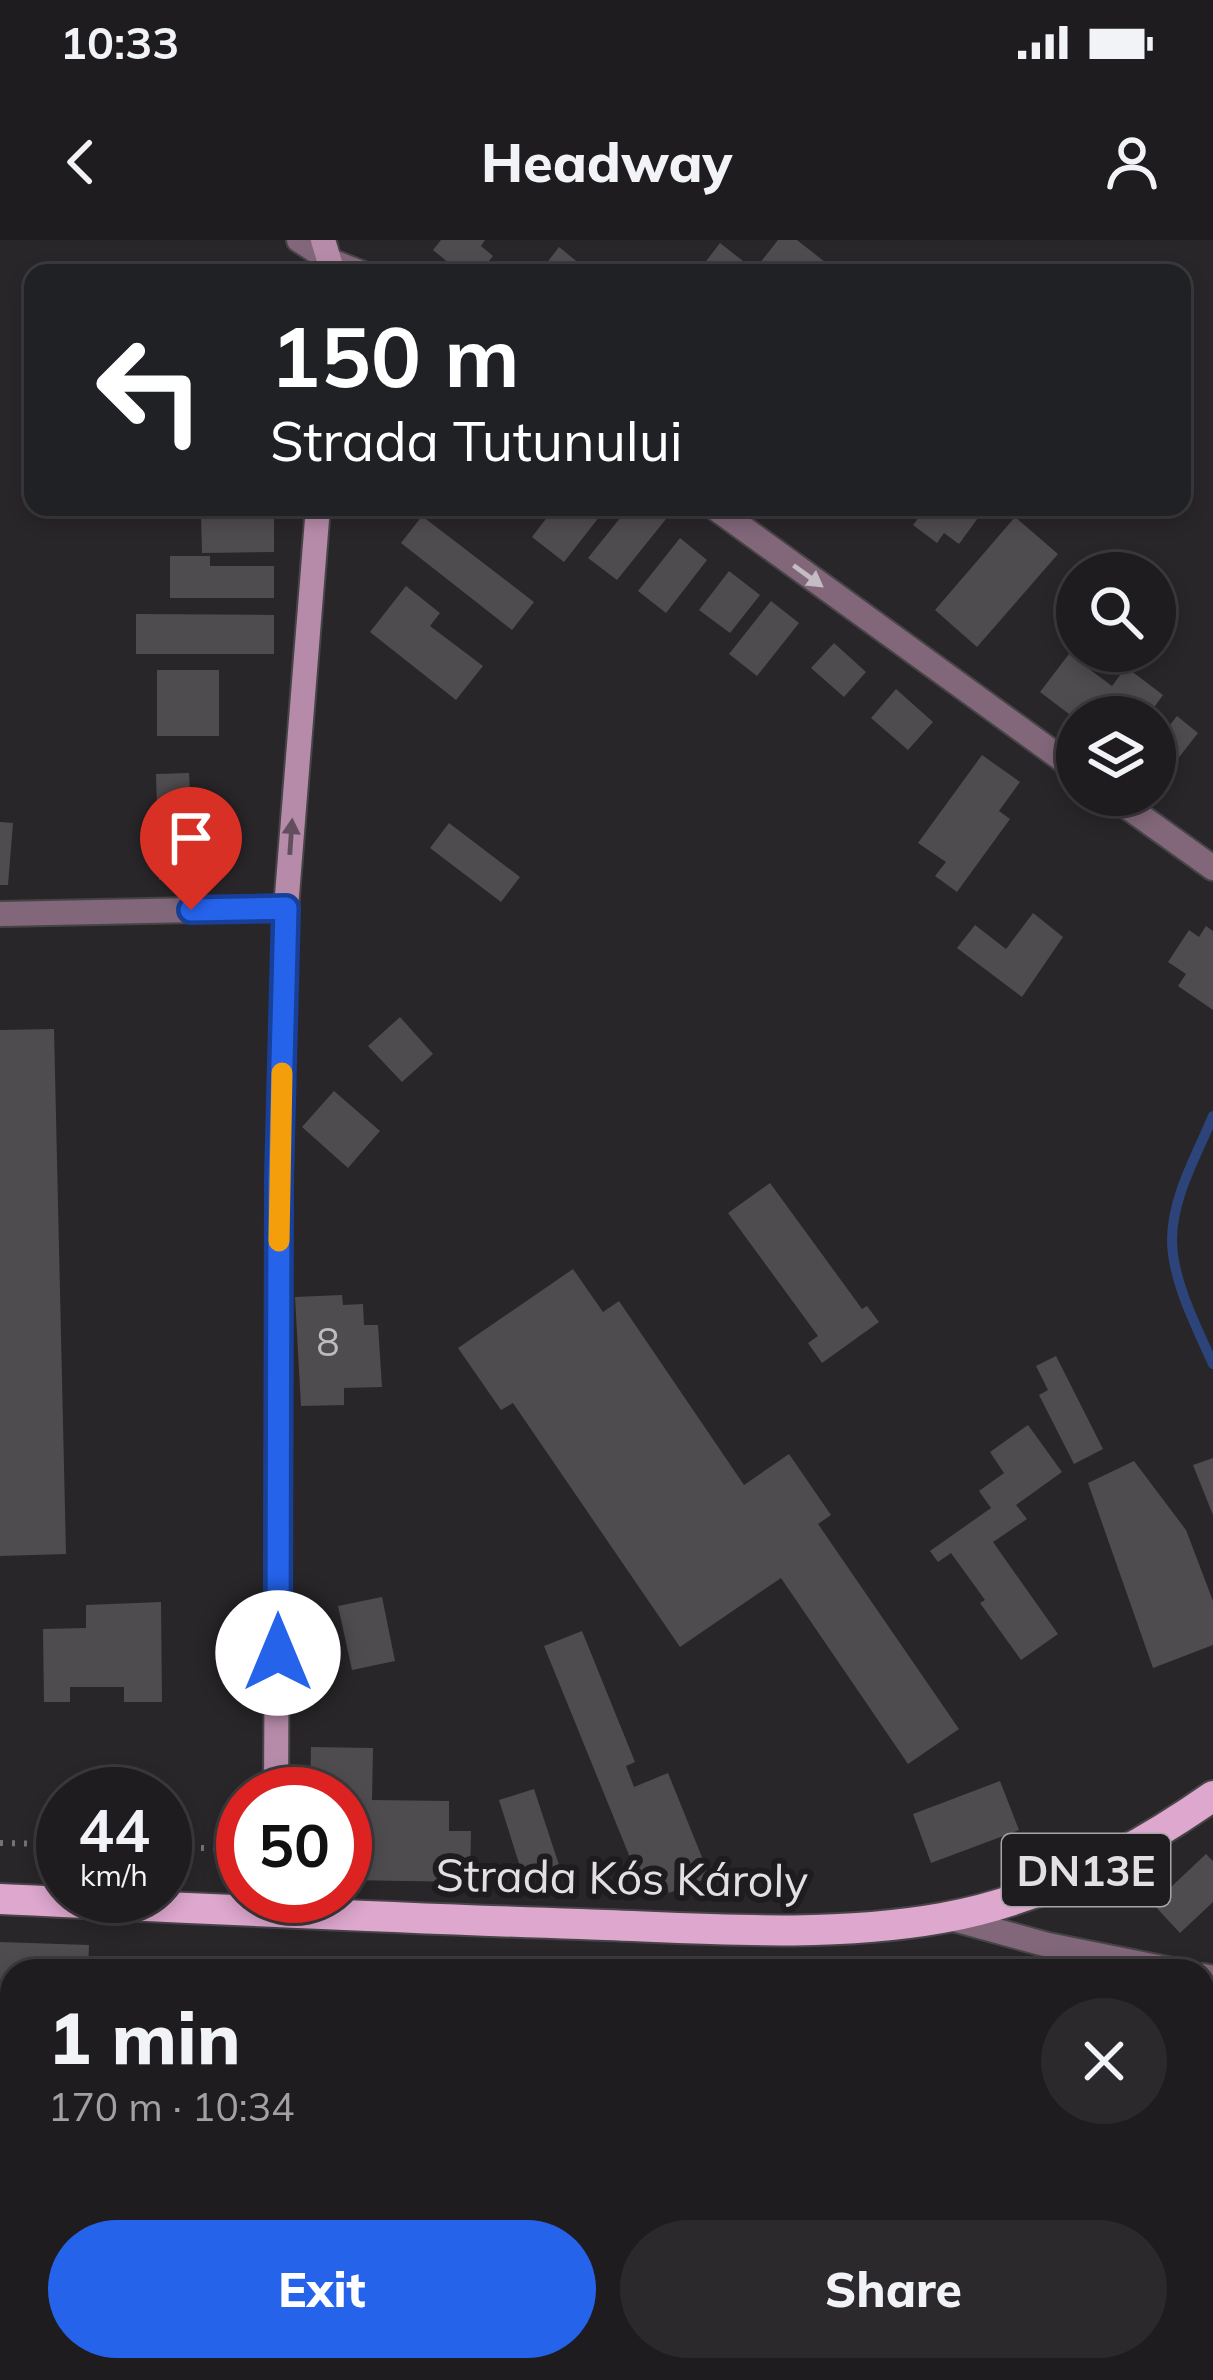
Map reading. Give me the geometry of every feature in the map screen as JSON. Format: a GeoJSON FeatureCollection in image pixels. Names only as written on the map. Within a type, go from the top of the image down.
{"type":"FeatureCollection","features":[{"type":"Feature","properties":{"kind":"main road"},"geometry":{"type":"LineString","coordinates":[[276,1767],[279,1179],[286,908],[317,516]]}},
{"type":"Feature","properties":{"kind":"main road","name":"Strada Kós Károly"},"geometry":{"type":"LineString","coordinates":[[372,1909],[703,1928],[847,1927],[946,1917],[1093,1868],[1142,1843],[1213,1796]]}},
{"type":"Feature","properties":{"kind":"main road","name":"Strada Kós Károly"},"geometry":{"type":"LineString","coordinates":[[0,1899],[216,1903]]}},
{"type":"Feature","properties":{"kind":"street"},"geometry":{"type":"LineString","coordinates":[[299,240],[330,258]]}},
{"type":"Feature","properties":{"kind":"street"},"geometry":{"type":"LineString","coordinates":[[726,516],[1056,755]]}},
{"type":"Feature","properties":{"kind":"street"},"geometry":{"type":"LineString","coordinates":[[1140,816],[1213,868]]}},
{"type":"Feature","properties":{"kind":"street"},"geometry":{"type":"LineString","coordinates":[[0,914],[286,908]]}},
{"type":"Feature","properties":{"kind":"street"},"geometry":{"type":"LineString","coordinates":[[946,1917],[1117,1959]]}},
{"type":"Feature","properties":{"kind":"path"},"geometry":{"type":"LineString","coordinates":[[0,1843],[36,1844]]}},
{"type":"Feature","properties":{"kind":"building"},"geometry":{"type":"Polygon","coordinates":[[[441,240],[485,240],[481,246],[493,256],[486,264],[450,264],[433,250],[441,240]]]}},
{"type":"Feature","properties":{"kind":"building"},"geometry":{"type":"Polygon","coordinates":[[[778,240],[797,240],[825,262],[823,264],[759,264],[778,240]]]}},
{"type":"Feature","properties":{"kind":"building"},"geometry":{"type":"Polygon","coordinates":[[[720,243],[747,264],[704,264],[720,243]]]}},
{"type":"Feature","properties":{"kind":"building"},"geometry":{"type":"Polygon","coordinates":[[[559,247],[580,264],[546,264],[559,247]]]}},
{"type":"Feature","properties":{"kind":"building"},"geometry":{"type":"Polygon","coordinates":[[[201,516],[274,516],[274,552],[202,553],[201,516]]]}},
{"type":"Feature","properties":{"kind":"building"},"geometry":{"type":"Polygon","coordinates":[[[422,516],[534,602],[512,630],[401,543],[422,516]]]}},
{"type":"Feature","properties":{"kind":"building"},"geometry":{"type":"Polygon","coordinates":[[[548,516],[600,516],[564,562],[532,537],[548,516]]]}},
{"type":"Feature","properties":{"kind":"building"},"geometry":{"type":"Polygon","coordinates":[[[622,516],[666,519],[617,580],[588,558],[622,516]]]}},
{"type":"Feature","properties":{"kind":"building"},"geometry":{"type":"Polygon","coordinates":[[[979,516],[959,544],[944,533],[937,543],[913,525],[919,517],[979,516]]]}},
{"type":"Feature","properties":{"kind":"building"},"geometry":{"type":"Polygon","coordinates":[[[1015,517],[1056,552],[977,647],[935,610],[1015,517]]]}},
{"type":"Feature","properties":{"kind":"building"},"geometry":{"type":"Polygon","coordinates":[[[680,538],[707,560],[666,613],[638,591],[680,538]]]}},
{"type":"Feature","properties":{"kind":"building"},"geometry":{"type":"Polygon","coordinates":[[[170,556],[210,556],[210,566],[274,566],[274,598],[170,598],[170,556]]]}},
{"type":"Feature","properties":{"kind":"building"},"geometry":{"type":"Polygon","coordinates":[[[729,571],[760,595],[730,633],[699,610],[729,571]]]}},
{"type":"Feature","properties":{"kind":"building"},"geometry":{"type":"Polygon","coordinates":[[[406,586],[440,613],[430,626],[483,666],[456,700],[370,632],[406,586]]]}},
{"type":"Feature","properties":{"kind":"building"},"geometry":{"type":"Polygon","coordinates":[[[771,601],[799,623],[757,676],[729,654],[771,601]]]}},
{"type":"Feature","properties":{"kind":"building"},"geometry":{"type":"Polygon","coordinates":[[[136,614],[274,615],[274,654],[136,654],[136,614]]]}},
{"type":"Feature","properties":{"kind":"building"},"geometry":{"type":"Polygon","coordinates":[[[834,643],[866,672],[844,697],[811,668],[834,643]]]}},
{"type":"Feature","properties":{"kind":"building"},"geometry":{"type":"Polygon","coordinates":[[[157,670],[219,670],[219,736],[157,736],[157,670]]]}},
{"type":"Feature","properties":{"kind":"building"},"geometry":{"type":"Polygon","coordinates":[[[1056,671],[1093,672],[1112,686],[1122,672],[1133,672],[1163,695],[1056,696],[1056,704],[1040,692],[1056,671]]]}},
{"type":"Feature","properties":{"kind":"building"},"geometry":{"type":"Polygon","coordinates":[[[896,689],[933,722],[908,750],[871,718],[896,689]]]}},
{"type":"Feature","properties":{"kind":"building"},"geometry":{"type":"Polygon","coordinates":[[[1176,717],[1198,733],[1176,761],[1176,717]]]}},
{"type":"Feature","properties":{"kind":"building"},"geometry":{"type":"Polygon","coordinates":[[[982,755],[1020,782],[999,811],[1010,819],[957,892],[935,876],[946,862],[918,843],[982,755]]]}},
{"type":"Feature","properties":{"kind":"building"},"geometry":{"type":"Polygon","coordinates":[[[189,773],[191,813],[208,813],[210,878],[159,880],[156,774],[189,773]]]}},
{"type":"Feature","properties":{"kind":"building"},"geometry":{"type":"Polygon","coordinates":[[[0,822],[13,823],[8,885],[0,885],[0,822]]]}},
{"type":"Feature","properties":{"kind":"building"},"geometry":{"type":"Polygon","coordinates":[[[449,823],[520,877],[501,902],[430,848],[449,823]]]}},
{"type":"Feature","properties":{"kind":"building"},"geometry":{"type":"Polygon","coordinates":[[[1033,913],[1063,937],[1022,997],[957,948],[975,925],[1006,949],[1033,913]]]}},
{"type":"Feature","properties":{"kind":"building"},"geometry":{"type":"Polygon","coordinates":[[[1206,926],[1213,931],[1213,1010],[1178,986],[1186,974],[1168,962],[1189,930],[1199,937],[1206,926]]]}},
{"type":"Feature","properties":{"kind":"building"},"geometry":{"type":"Polygon","coordinates":[[[400,1017],[433,1054],[402,1082],[368,1046],[400,1017]]]}},
{"type":"Feature","properties":{"kind":"building"},"geometry":{"type":"Polygon","coordinates":[[[54,1029],[66,1554],[0,1556],[0,1030],[54,1029]]]}},
{"type":"Feature","properties":{"kind":"building"},"geometry":{"type":"Polygon","coordinates":[[[334,1091],[380,1131],[348,1168],[302,1127],[334,1091]]]}},
{"type":"Feature","properties":{"kind":"building"},"geometry":{"type":"Polygon","coordinates":[[[770,1183],[862,1309],[867,1306],[879,1322],[822,1363],[808,1343],[818,1336],[728,1213],[770,1183]]]}},
{"type":"Feature","properties":{"kind":"building"},"geometry":{"type":"Polygon","coordinates":[[[573,1269],[603,1312],[619,1301],[744,1485],[789,1454],[831,1515],[818,1524],[959,1729],[908,1764],[781,1578],[680,1647],[513,1403],[501,1410],[458,1348],[573,1269]]]}},
{"type":"Feature","properties":{"kind":"building"},"geometry":{"type":"Polygon","coordinates":[[[342,1295],[343,1305],[363,1304],[364,1325],[378,1325],[382,1387],[344,1388],[344,1405],[301,1406],[295,1297],[342,1295]]]}},
{"type":"Feature","properties":{"kind":"building"},"geometry":{"type":"Polygon","coordinates":[[[1056,1356],[1103,1449],[1074,1464],[1039,1395],[1048,1390],[1036,1366],[1056,1356]]]}},
{"type":"Feature","properties":{"kind":"building"},"geometry":{"type":"Polygon","coordinates":[[[1028,1425],[1062,1472],[1016,1505],[1027,1519],[993,1542],[1058,1634],[1021,1660],[951,1553],[938,1562],[930,1551],[991,1508],[979,1491],[1004,1473],[990,1452],[1028,1425]]]}},
{"type":"Feature","properties":{"kind":"building"},"geometry":{"type":"Polygon","coordinates":[[[1213,1458],[1213,1515],[1193,1465],[1213,1458]]]}},
{"type":"Feature","properties":{"kind":"building"},"geometry":{"type":"Polygon","coordinates":[[[1134,1461],[1186,1530],[1213,1601],[1213,1645],[1153,1668],[1088,1483],[1134,1461]]]}},
{"type":"Feature","properties":{"kind":"building"},"geometry":{"type":"Polygon","coordinates":[[[382,1597],[395,1661],[352,1670],[338,1606],[382,1597]]]}},
{"type":"Feature","properties":{"kind":"building"},"geometry":{"type":"Polygon","coordinates":[[[161,1602],[162,1702],[124,1702],[124,1687],[70,1687],[70,1702],[44,1702],[43,1629],[86,1628],[86,1605],[161,1602]]]}},
{"type":"Feature","properties":{"kind":"building"},"geometry":{"type":"Polygon","coordinates":[[[582,1631],[635,1762],[626,1766],[634,1787],[668,1773],[710,1877],[669,1893],[661,1874],[640,1882],[544,1646],[582,1631]]]}},
{"type":"Feature","properties":{"kind":"building"},"geometry":{"type":"Polygon","coordinates":[[[311,1747],[373,1748],[372,1800],[372,1767],[311,1767],[311,1747]]]}},
{"type":"Feature","properties":{"kind":"building"},"geometry":{"type":"Polygon","coordinates":[[[1000,1781],[1019,1830],[931,1863],[913,1814],[1000,1781]]]}},
{"type":"Feature","properties":{"kind":"building"},"geometry":{"type":"Polygon","coordinates":[[[534,1789],[559,1865],[523,1876],[499,1800],[534,1789]]]}},
{"type":"Feature","properties":{"kind":"building"},"geometry":{"type":"Polygon","coordinates":[[[372,1800],[449,1801],[449,1831],[471,1831],[470,1882],[372,1880],[372,1800]]]}},
{"type":"Feature","properties":{"kind":"building"},"geometry":{"type":"Polygon","coordinates":[[[1206,1854],[1213,1861],[1213,1902],[1180,1933],[1153,1904],[1206,1854]]]}},
{"type":"Feature","properties":{"kind":"building"},"geometry":{"type":"Polygon","coordinates":[[[0,1942],[89,1945],[88,1959],[0,1959],[0,1942]]]}},
{"type":"Feature","properties":{"kind":"waterway"},"geometry":{"type":"LineString","coordinates":[[1213,1116],[1181,1192],[1172,1240],[1181,1287],[1213,1364]]}},
{"type":"Feature","properties":{"kind":"slow traffic"},"geometry":{"type":"LineString","coordinates":[[279,1241],[282,1073]]}},
{"type":"Feature","properties":{"kind":"route"},"geometry":{"type":"LineString","coordinates":[[191,910],[286,908],[279,1179],[278,1653]]}}]}
